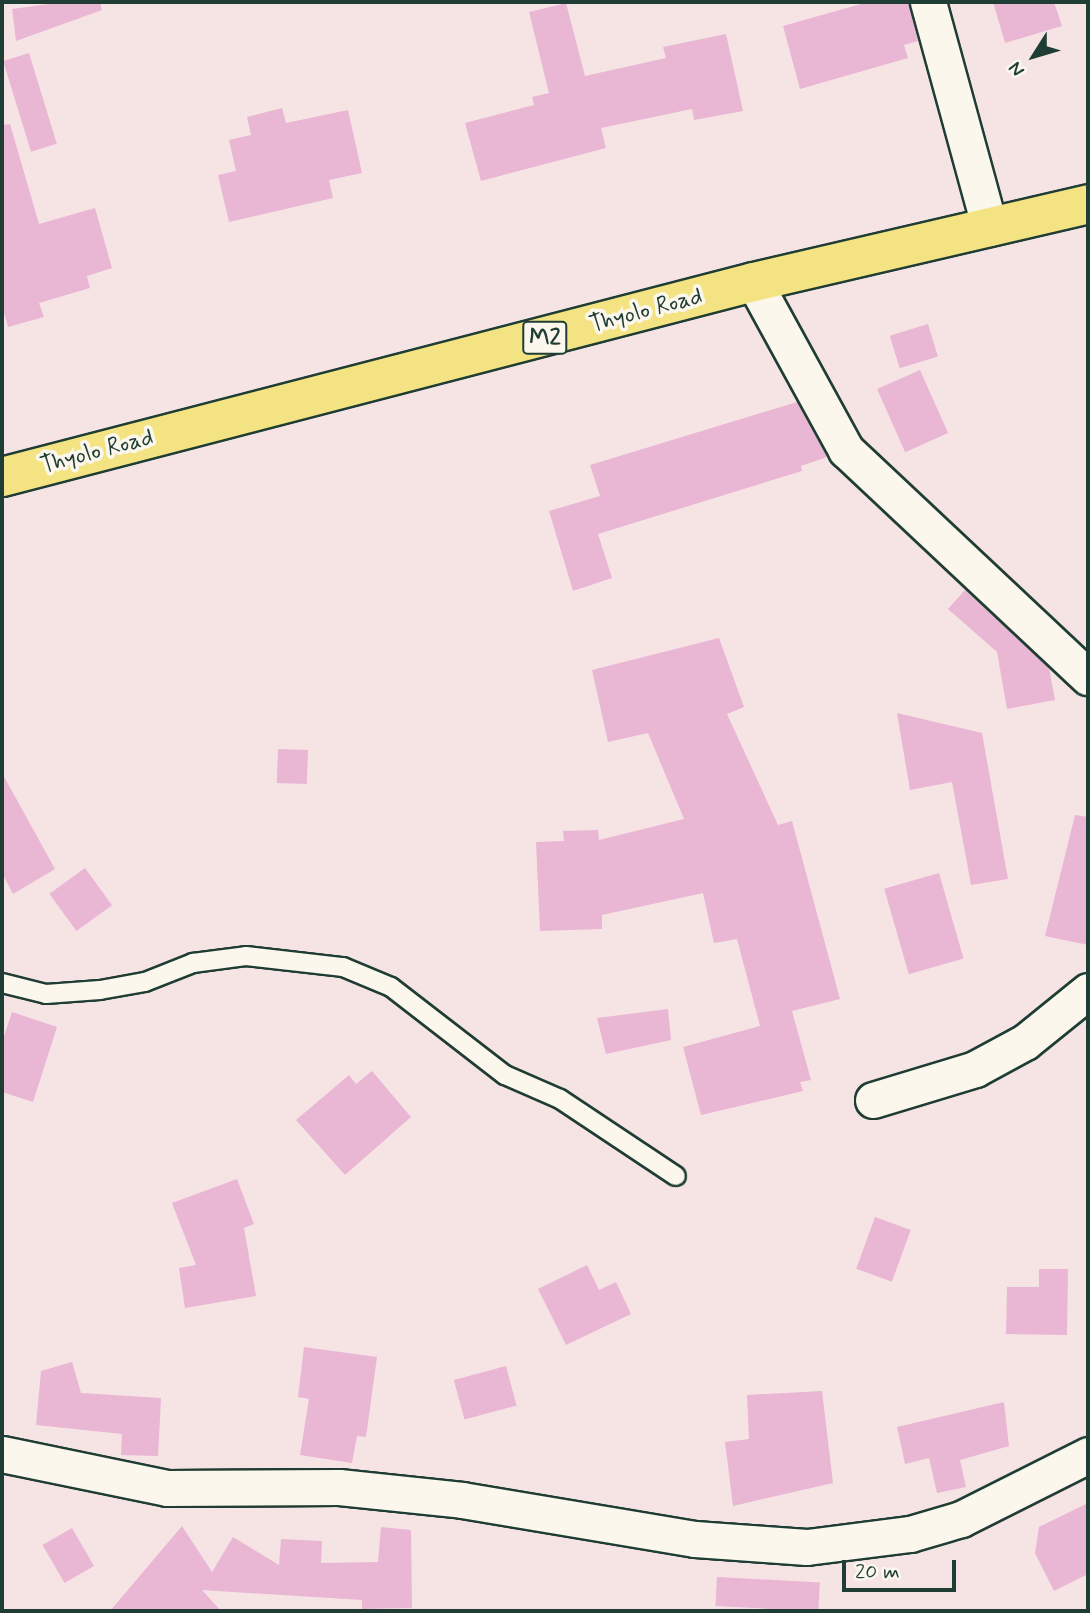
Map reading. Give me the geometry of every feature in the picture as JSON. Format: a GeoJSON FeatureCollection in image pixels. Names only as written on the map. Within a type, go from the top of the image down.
{"type":"FeatureCollection","features":[{"type":"Feature","properties":{"kind":"highway","name":"Thyolo Road"},"geometry":{"type":"LineString","coordinates":[[2,477],[754,282],[1088,204]]}},
{"type":"Feature","properties":{"kind":"street"},"geometry":{"type":"LineString","coordinates":[[929,2],[990,228]]}},
{"type":"Feature","properties":{"kind":"street"},"geometry":{"type":"LineString","coordinates":[[754,282],[846,450],[1088,677]]}},
{"type":"Feature","properties":{"kind":"street"},"geometry":{"type":"LineString","coordinates":[[873,1100],[975,1069],[1025,1042],[1088,991]]}},
{"type":"Feature","properties":{"kind":"street"},"geometry":{"type":"LineString","coordinates":[[2,1454],[167,1488],[339,1487],[462,1500],[695,1539],[807,1547],[910,1534],[961,1519],[1088,1455]]}},
{"type":"Feature","properties":{"kind":"lane"},"geometry":{"type":"LineString","coordinates":[[2,982],[46,994],[100,990],[145,982],[193,963],[246,956],[343,967],[391,986],[505,1075],[559,1099],[676,1176]]}},
{"type":"Feature","properties":{"kind":"building"},"geometry":{"type":"Polygon","coordinates":[[[63,2],[100,2],[102,10],[16,41],[12,9],[63,2]]]}},
{"type":"Feature","properties":{"kind":"building"},"geometry":{"type":"Polygon","coordinates":[[[868,2],[908,2],[918,41],[904,45],[908,58],[800,89],[783,26],[868,2]]]}},
{"type":"Feature","properties":{"kind":"building"},"geometry":{"type":"Polygon","coordinates":[[[993,2],[1054,2],[1062,26],[1005,43],[993,2]]]}},
{"type":"Feature","properties":{"kind":"building"},"geometry":{"type":"Polygon","coordinates":[[[566,3],[585,76],[666,58],[663,47],[726,34],[743,111],[694,120],[692,109],[601,128],[606,148],[481,181],[465,123],[534,105],[532,97],[549,93],[529,12],[566,3]]]}},
{"type":"Feature","properties":{"kind":"building"},"geometry":{"type":"Polygon","coordinates":[[[29,53],[57,144],[31,152],[3,61],[29,53]]]}},
{"type":"Feature","properties":{"kind":"building"},"geometry":{"type":"Polygon","coordinates":[[[282,108],[286,123],[348,110],[362,173],[329,180],[333,198],[229,222],[218,175],[236,171],[229,140],[251,135],[247,117],[282,108]]]}},
{"type":"Feature","properties":{"kind":"building"},"geometry":{"type":"Polygon","coordinates":[[[10,124],[39,224],[95,208],[112,268],[87,276],[90,288],[39,303],[44,317],[8,327],[2,305],[2,125],[10,124]]]}},
{"type":"Feature","properties":{"kind":"building"},"geometry":{"type":"Polygon","coordinates":[[[928,324],[938,357],[900,368],[890,336],[928,324]]]}},
{"type":"Feature","properties":{"kind":"building"},"geometry":{"type":"Polygon","coordinates":[[[920,370],[948,433],[905,452],[877,389],[920,370]]]}},
{"type":"Feature","properties":{"kind":"building"},"geometry":{"type":"Polygon","coordinates":[[[797,402],[827,457],[801,466],[802,471],[598,534],[612,578],[573,591],[549,511],[600,496],[590,465],[797,402]]]}},
{"type":"Feature","properties":{"kind":"building"},"geometry":{"type":"Polygon","coordinates":[[[965,590],[1049,668],[1055,700],[1007,709],[997,652],[948,609],[965,590]]]}},
{"type":"Feature","properties":{"kind":"building"},"geometry":{"type":"Polygon","coordinates":[[[719,638],[744,707],[727,714],[778,825],[792,821],[840,999],[792,1011],[811,1080],[800,1082],[803,1091],[701,1115],[683,1047],[760,1026],[737,939],[714,943],[703,893],[602,915],[602,929],[540,931],[536,842],[564,841],[563,831],[598,830],[599,840],[684,819],[648,733],[608,742],[592,670],[719,638]]]}},
{"type":"Feature","properties":{"kind":"building"},"geometry":{"type":"Polygon","coordinates":[[[897,713],[982,733],[1008,879],[971,885],[952,782],[910,790],[897,713]]]}},
{"type":"Feature","properties":{"kind":"building"},"geometry":{"type":"Polygon","coordinates":[[[278,749],[308,750],[307,784],[277,783],[278,749]]]}},
{"type":"Feature","properties":{"kind":"building"},"geometry":{"type":"Polygon","coordinates":[[[2,773],[55,869],[13,894],[2,873],[2,773]]]}},
{"type":"Feature","properties":{"kind":"building"},"geometry":{"type":"Polygon","coordinates":[[[1075,815],[1088,817],[1088,945],[1045,936],[1075,815]]]}},
{"type":"Feature","properties":{"kind":"building"},"geometry":{"type":"Polygon","coordinates":[[[85,868],[112,905],[76,931],[49,894],[85,868]]]}},
{"type":"Feature","properties":{"kind":"building"},"geometry":{"type":"Polygon","coordinates":[[[939,873],[964,959],[909,974],[884,889],[939,873]]]}},
{"type":"Feature","properties":{"kind":"building"},"geometry":{"type":"Polygon","coordinates":[[[668,1009],[671,1040],[606,1054],[597,1018],[668,1009]]]}},
{"type":"Feature","properties":{"kind":"building"},"geometry":{"type":"Polygon","coordinates":[[[12,1012],[57,1027],[33,1102],[2,1092],[2,1042],[12,1012]]]}},
{"type":"Feature","properties":{"kind":"building"},"geometry":{"type":"Polygon","coordinates":[[[372,1071],[411,1117],[345,1175],[296,1120],[349,1075],[356,1084],[372,1071]]]}},
{"type":"Feature","properties":{"kind":"building"},"geometry":{"type":"Polygon","coordinates":[[[237,1179],[254,1224],[244,1228],[256,1296],[185,1308],[179,1268],[196,1265],[172,1203],[237,1179]]]}},
{"type":"Feature","properties":{"kind":"building"},"geometry":{"type":"Polygon","coordinates":[[[875,1217],[911,1230],[892,1282],[856,1269],[875,1217]]]}},
{"type":"Feature","properties":{"kind":"building"},"geometry":{"type":"Polygon","coordinates":[[[587,1265],[599,1290],[616,1282],[631,1314],[566,1345],[538,1289],[587,1265]]]}},
{"type":"Feature","properties":{"kind":"building"},"geometry":{"type":"Polygon","coordinates":[[[1039,1269],[1068,1269],[1067,1335],[1006,1334],[1007,1287],[1039,1287],[1039,1269]]]}},
{"type":"Feature","properties":{"kind":"building"},"geometry":{"type":"Polygon","coordinates":[[[304,1347],[377,1357],[366,1437],[357,1436],[352,1463],[300,1455],[309,1399],[298,1397],[304,1347]]]}},
{"type":"Feature","properties":{"kind":"building"},"geometry":{"type":"Polygon","coordinates":[[[72,1362],[81,1393],[161,1398],[158,1456],[121,1455],[122,1434],[36,1425],[41,1371],[72,1362]]]}},
{"type":"Feature","properties":{"kind":"building"},"geometry":{"type":"Polygon","coordinates":[[[506,1366],[517,1406],[464,1420],[454,1380],[506,1366]]]}},
{"type":"Feature","properties":{"kind":"building"},"geometry":{"type":"Polygon","coordinates":[[[822,1391],[833,1483],[733,1506],[725,1442],[749,1439],[747,1395],[822,1391]]]}},
{"type":"Feature","properties":{"kind":"building"},"geometry":{"type":"Polygon","coordinates":[[[1004,1402],[1009,1446],[960,1460],[966,1487],[937,1493],[929,1458],[905,1464],[897,1427],[1004,1402]]]}},
{"type":"Feature","properties":{"kind":"building"},"geometry":{"type":"Polygon","coordinates":[[[1088,1503],[1088,1574],[1054,1591],[1035,1553],[1039,1527],[1088,1503]]]}},
{"type":"Feature","properties":{"kind":"building"},"geometry":{"type":"Polygon","coordinates":[[[182,1526],[212,1572],[233,1537],[279,1565],[281,1539],[322,1541],[321,1563],[378,1562],[381,1527],[411,1530],[412,1608],[362,1609],[362,1600],[202,1590],[221,1611],[110,1611],[182,1526]]]}},
{"type":"Feature","properties":{"kind":"building"},"geometry":{"type":"Polygon","coordinates":[[[72,1528],[94,1566],[65,1583],[43,1545],[72,1528]]]}},
{"type":"Feature","properties":{"kind":"building"},"geometry":{"type":"Polygon","coordinates":[[[717,1577],[820,1582],[818,1611],[715,1606],[717,1577]]]}}]}
